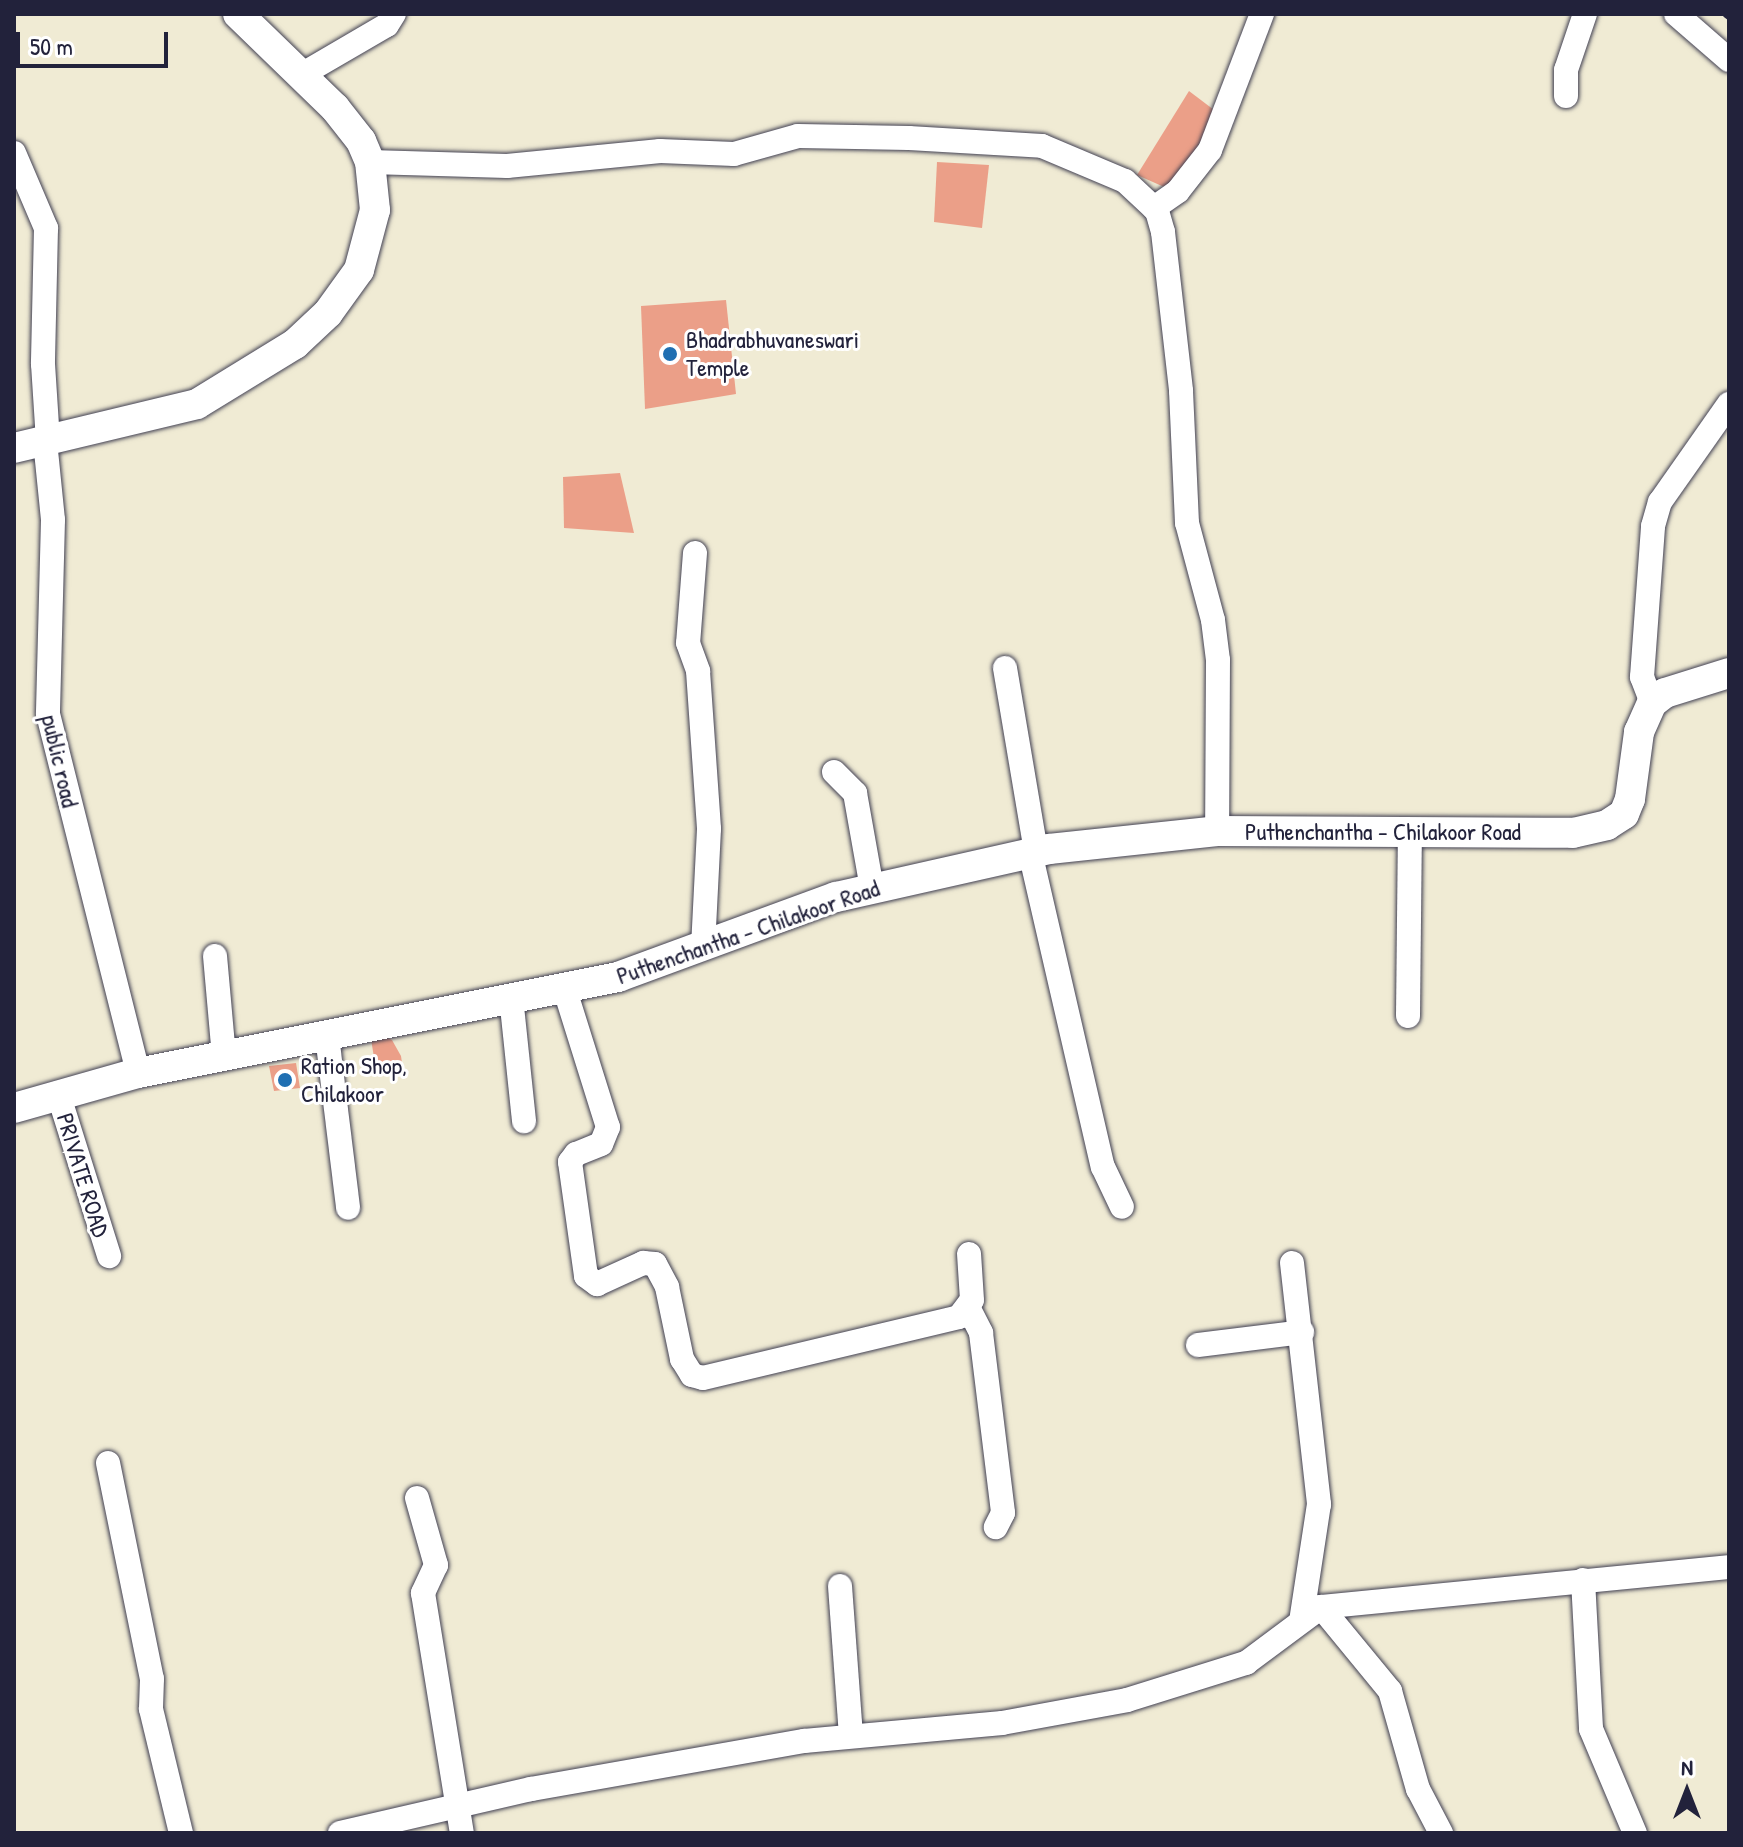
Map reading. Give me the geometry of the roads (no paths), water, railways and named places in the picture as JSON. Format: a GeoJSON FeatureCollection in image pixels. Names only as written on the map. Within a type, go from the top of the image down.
{"type":"FeatureCollection","features":[{"type":"Feature","properties":{"kind":"main road"},"geometry":{"type":"LineString","coordinates":[[14,448],[197,404],[295,344],[328,313],[359,270],[375,210],[370,162],[347,122],[238,14]]}},
{"type":"Feature","properties":{"kind":"main road"},"geometry":{"type":"LineString","coordinates":[[1652,703],[1665,693],[1729,673]]}},
{"type":"Feature","properties":{"kind":"main road","name":"Puthenchantha - Chilakoor Road"},"geometry":{"type":"LineString","coordinates":[[14,1108],[58,1093],[138,1073],[618,977],[872,888],[1033,852],[1217,831],[1573,833],[1607,825],[1624,814],[1630,799],[1639,732],[1652,703]]}},
{"type":"Feature","properties":{"kind":"street"},"geometry":{"type":"LineString","coordinates":[[301,75],[387,25],[394,14]]}},
{"type":"Feature","properties":{"kind":"street"},"geometry":{"type":"LineString","coordinates":[[1154,208],[1178,191],[1210,150],[1262,14]]}},
{"type":"Feature","properties":{"kind":"street"},"geometry":{"type":"LineString","coordinates":[[1566,96],[1563,81],[1585,14]]}},
{"type":"Feature","properties":{"kind":"street"},"geometry":{"type":"LineString","coordinates":[[1676,14],[1729,60]]}},
{"type":"Feature","properties":{"kind":"street"},"geometry":{"type":"LineString","coordinates":[[370,162],[507,166],[660,151],[734,154],[798,136],[1013,142],[1042,146],[1097,166],[1125,181],[1154,208],[1163,232],[1174,317],[1187,523],[1213,620],[1218,660],[1217,831]]}},
{"type":"Feature","properties":{"kind":"street","name":"public road"},"geometry":{"type":"LineString","coordinates":[[14,153],[46,228],[43,364],[53,520],[48,714],[138,1073]]}},
{"type":"Feature","properties":{"kind":"street"},"geometry":{"type":"LineString","coordinates":[[1652,703],[1642,677],[1653,526],[1660,502],[1729,404]]}},
{"type":"Feature","properties":{"kind":"street"},"geometry":{"type":"LineString","coordinates":[[695,553],[688,643],[698,671],[709,829],[703,946]]}},
{"type":"Feature","properties":{"kind":"street"},"geometry":{"type":"LineString","coordinates":[[1005,668],[1033,852],[1103,1167],[1122,1207]]}},
{"type":"Feature","properties":{"kind":"street"},"geometry":{"type":"LineString","coordinates":[[834,772],[849,781],[856,795],[872,888]]}},
{"type":"Feature","properties":{"kind":"street"},"geometry":{"type":"LineString","coordinates":[[1408,1016],[1410,832]]}},
{"type":"Feature","properties":{"kind":"street"},"geometry":{"type":"LineString","coordinates":[[215,956],[224,1056]]}},
{"type":"Feature","properties":{"kind":"street"},"geometry":{"type":"LineString","coordinates":[[564,987],[608,1127],[601,1144],[576,1154],[570,1162],[587,1278],[597,1284],[645,1262],[655,1264],[667,1287],[682,1359],[692,1375],[703,1378],[956,1318],[969,1309]]}},
{"type":"Feature","properties":{"kind":"street"},"geometry":{"type":"LineString","coordinates":[[511,997],[524,1121]]}},
{"type":"Feature","properties":{"kind":"street"},"geometry":{"type":"LineString","coordinates":[[327,1036],[348,1208]]}},
{"type":"Feature","properties":{"kind":"street","name":"PRIVATE ROAD"},"geometry":{"type":"LineString","coordinates":[[58,1093],[109,1256]]}},
{"type":"Feature","properties":{"kind":"street"},"geometry":{"type":"LineString","coordinates":[[969,1254],[969,1309],[981,1333],[1003,1513],[996,1527]]}},
{"type":"Feature","properties":{"kind":"street"},"geometry":{"type":"LineString","coordinates":[[1292,1263],[1319,1504],[1311,1614],[1390,1691],[1418,1789],[1441,1833]]}},
{"type":"Feature","properties":{"kind":"street"},"geometry":{"type":"LineString","coordinates":[[1198,1345],[1302,1332]]}},
{"type":"Feature","properties":{"kind":"street"},"geometry":{"type":"LineString","coordinates":[[108,1463],[152,1679],[151,1709],[181,1833]]}},
{"type":"Feature","properties":{"kind":"street"},"geometry":{"type":"LineString","coordinates":[[417,1498],[436,1565],[423,1593],[462,1833]]}},
{"type":"Feature","properties":{"kind":"street"},"geometry":{"type":"LineString","coordinates":[[340,1833],[458,1806],[851,1736],[1002,1723],[1127,1700],[1246,1663],[1311,1614],[1583,1580],[1729,1567]]}},
{"type":"Feature","properties":{"kind":"street"},"geometry":{"type":"LineString","coordinates":[[1583,1580],[1591,1729],[1635,1833]]}},
{"type":"Feature","properties":{"kind":"street"},"geometry":{"type":"LineString","coordinates":[[840,1586],[851,1736]]}},
{"type":"Feature","properties":{"kind":"railway"},"geometry":{"type":"LineString","coordinates":[[1725,14],[1729,17]]}},
{"type":"Feature","properties":{"kind":"place","name":"Bhadrabhuvaneswari Temple"},"geometry":{"type":"Point","coordinates":[670,354]}},
{"type":"Feature","properties":{"kind":"place","name":"Ration Shop, Chilakoor"},"geometry":{"type":"Point","coordinates":[285,1080]}}]}
